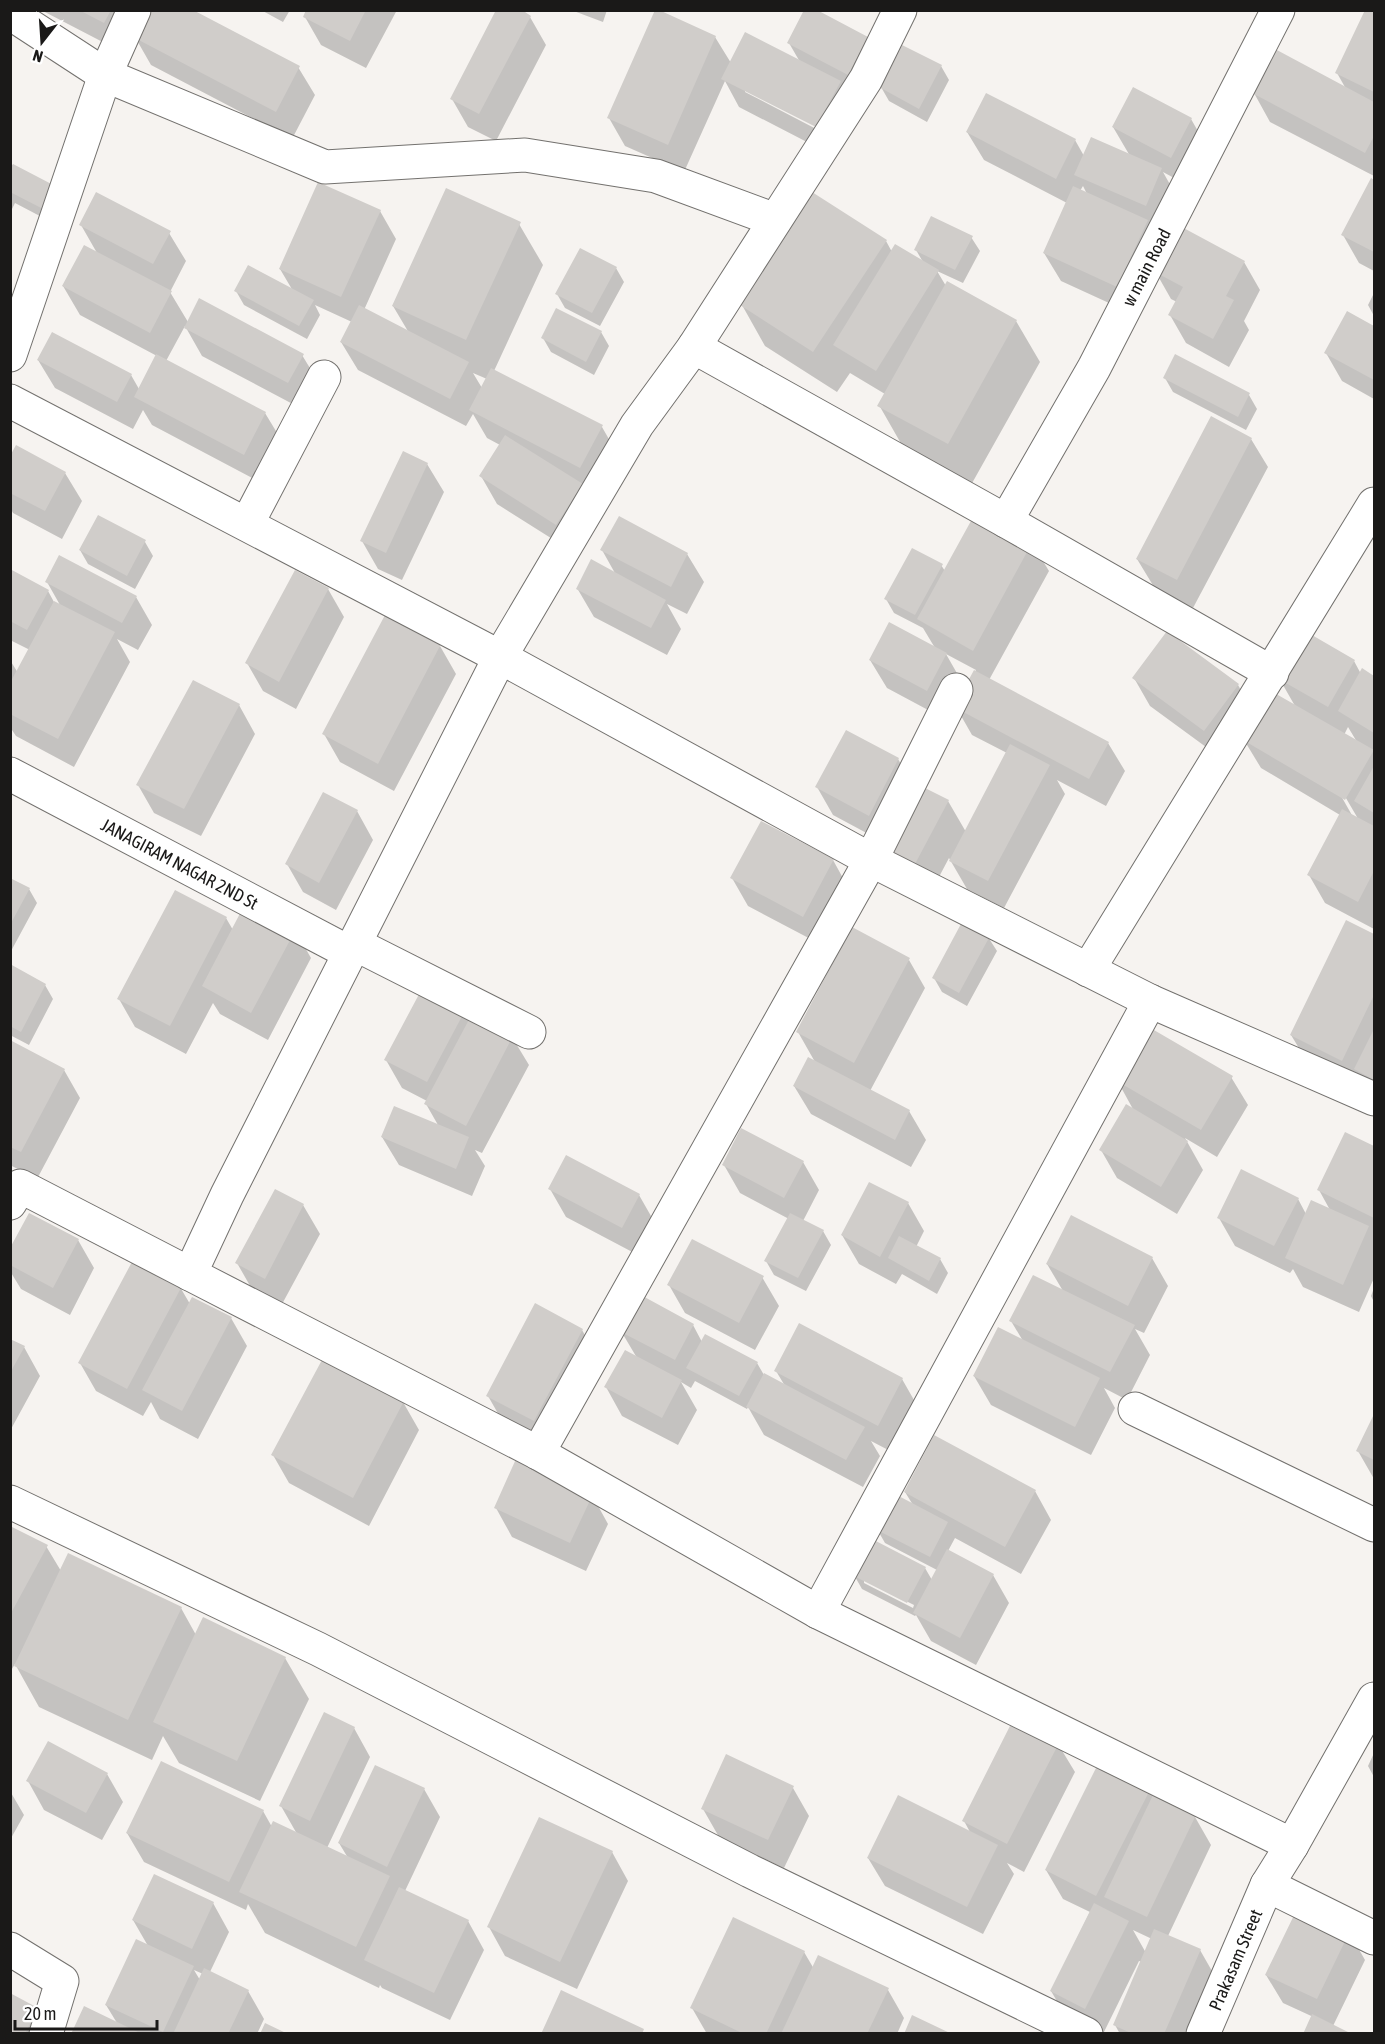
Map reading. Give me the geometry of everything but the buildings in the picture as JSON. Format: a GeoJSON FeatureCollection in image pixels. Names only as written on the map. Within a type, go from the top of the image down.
{"type":"FeatureCollection","features":[{"type":"Feature","properties":{"kind":"street"},"geometry":{"type":"LineString","coordinates":[[10,355],[105,75],[134,10]]}},
{"type":"Feature","properties":{"kind":"street"},"geometry":{"type":"LineString","coordinates":[[190,1274],[227,1195],[500,657],[637,425],[694,347],[866,79],[900,10]]}},
{"type":"Feature","properties":{"kind":"street","name":"w main Road"},"geometry":{"type":"LineString","coordinates":[[1006,521],[1094,368],[1278,10]]}},
{"type":"Feature","properties":{"kind":"street"},"geometry":{"type":"LineString","coordinates":[[10,13],[105,75],[325,167],[525,155],[656,176],[776,220]]}},
{"type":"Feature","properties":{"kind":"street"},"geometry":{"type":"LineString","coordinates":[[694,347],[1272,673]]}},
{"type":"Feature","properties":{"kind":"street"},"geometry":{"type":"LineString","coordinates":[[247,524],[324,377]]}},
{"type":"Feature","properties":{"kind":"street"},"geometry":{"type":"LineString","coordinates":[[10,401],[500,657],[871,860],[1150,1000],[1374,1099]]}},
{"type":"Feature","properties":{"kind":"street"},"geometry":{"type":"LineString","coordinates":[[1088,970],[1374,504]]}},
{"type":"Feature","properties":{"kind":"street"},"geometry":{"type":"LineString","coordinates":[[538,1453],[871,860],[957,690]]}},
{"type":"Feature","properties":{"kind":"street","name":"JANAGIRAM NAGAR 2ND St"},"geometry":{"type":"LineString","coordinates":[[10,774],[352,948],[529,1032]]}},
{"type":"Feature","properties":{"kind":"street"},"geometry":{"type":"LineString","coordinates":[[818,1612],[1150,1000]]}},
{"type":"Feature","properties":{"kind":"street"},"geometry":{"type":"LineString","coordinates":[[10,1203],[20,1186],[538,1453],[818,1612],[1292,1845]]}},
{"type":"Feature","properties":{"kind":"street"},"geometry":{"type":"LineString","coordinates":[[1135,1409],[1374,1525]]}},
{"type":"Feature","properties":{"kind":"street"},"geometry":{"type":"LineString","coordinates":[[10,1502],[318,1649],[750,1871],[1086,2034]]}},
{"type":"Feature","properties":{"kind":"street","name":"Prakasam Street"},"geometry":{"type":"LineString","coordinates":[[1203,2034],[1267,1885],[1374,1699]]}},
{"type":"Feature","properties":{"kind":"street"},"geometry":{"type":"LineString","coordinates":[[1267,1885],[1374,1938]]}},
{"type":"Feature","properties":{"kind":"street"},"geometry":{"type":"LineString","coordinates":[[10,1949],[62,1981],[46,2034]]}}]}
